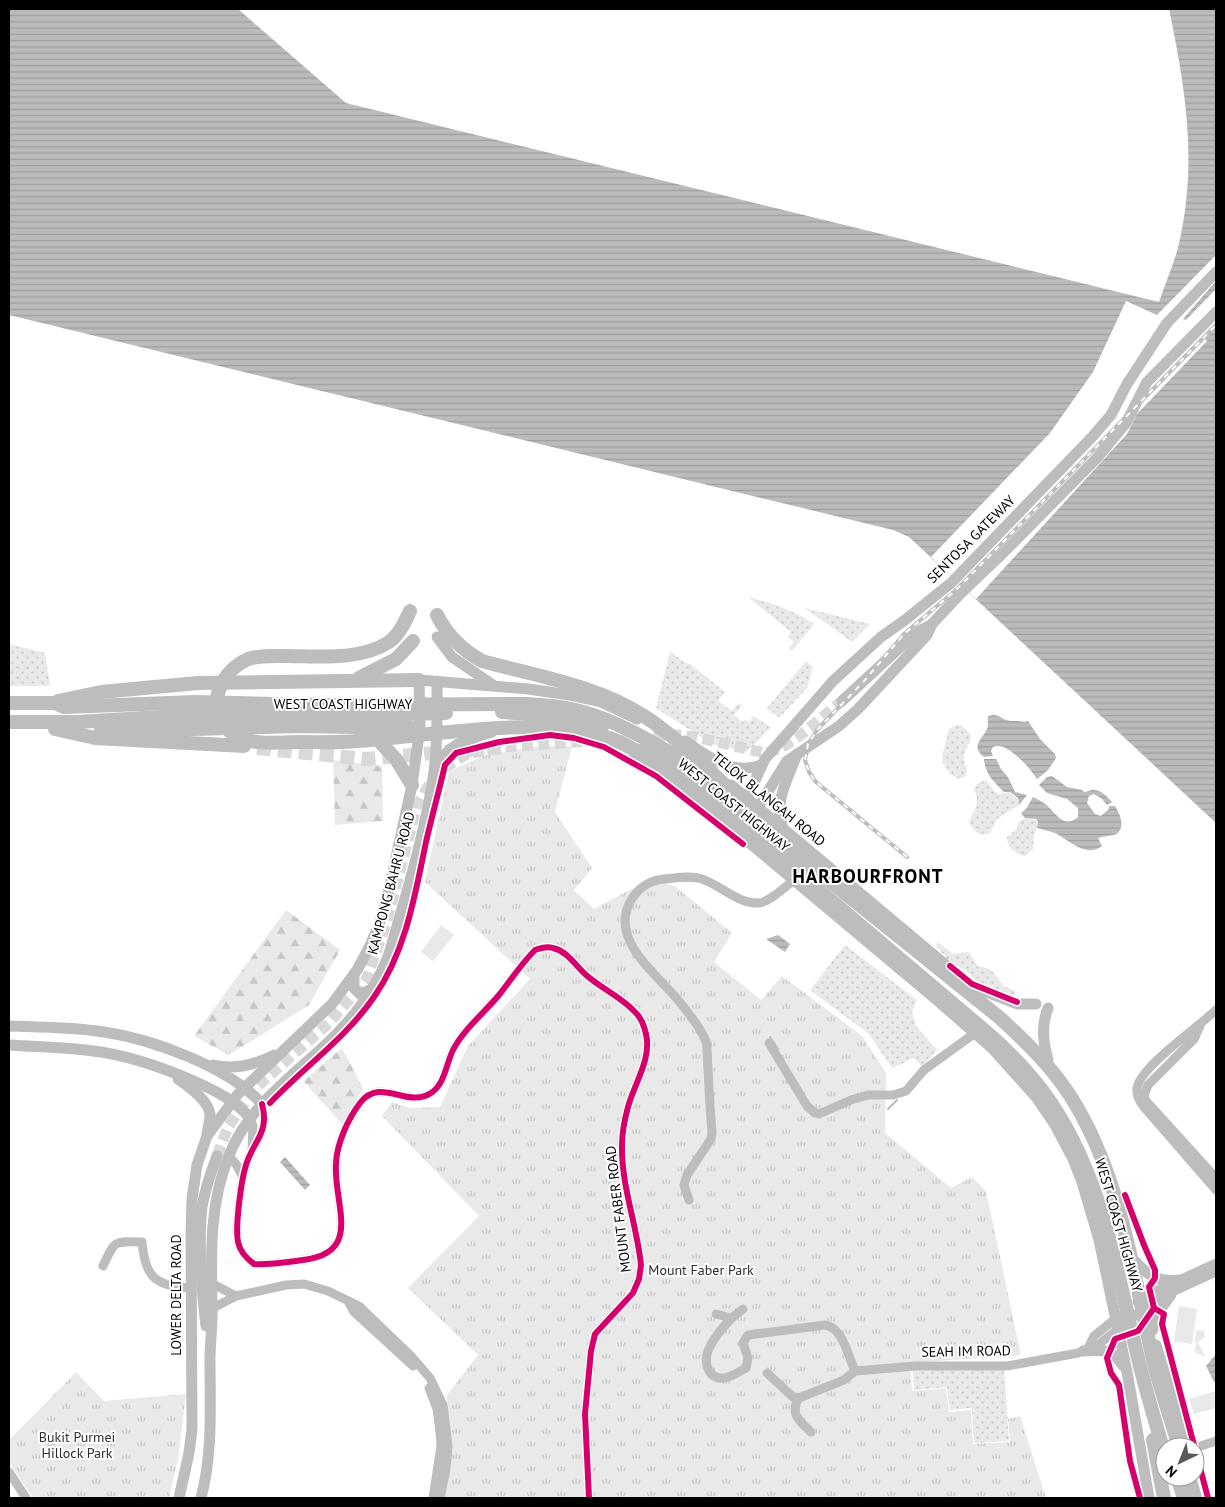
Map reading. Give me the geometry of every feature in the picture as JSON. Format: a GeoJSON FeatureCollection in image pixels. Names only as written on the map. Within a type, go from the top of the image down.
{"type":"FeatureCollection","features":[{"type":"Feature","properties":{"kind":"highway"},"geometry":{"type":"LineString","coordinates":[[410,611],[400,630],[390,641],[371,650],[348,655],[261,656],[246,660],[233,669],[222,683],[216,704],[220,720],[229,732],[236,736],[259,742],[354,742],[492,729],[558,728],[587,732],[613,740],[666,764]]}},
{"type":"Feature","properties":{"kind":"highway"},"geometry":{"type":"LineString","coordinates":[[437,614],[449,634],[467,652],[482,661],[586,689],[616,701],[643,715],[697,759],[774,832],[784,845]]}},
{"type":"Feature","properties":{"kind":"highway"},"geometry":{"type":"LineString","coordinates":[[355,681],[390,663],[402,654],[413,641]]}},
{"type":"Feature","properties":{"kind":"highway"},"geometry":{"type":"LineString","coordinates":[[55,703],[64,699],[95,693],[198,683],[419,680]]}},
{"type":"Feature","properties":{"kind":"highway","name":"WEST COAST HIGHWAY"},"geometry":{"type":"LineString","coordinates":[[9,703],[55,703],[64,706],[196,702],[323,710],[496,712],[557,716],[589,723],[616,732],[645,746],[768,847],[990,1035],[1014,1058],[1043,1091],[1072,1138],[1102,1210],[1113,1248],[1142,1374],[1160,1437]]}},
{"type":"Feature","properties":{"kind":"highway","name":"WEST COAST HIGHWAY"},"geometry":{"type":"LineString","coordinates":[[9,723],[78,722],[323,710],[527,704],[566,708],[582,712],[637,734],[672,754],[1000,1018],[1046,1063],[1068,1092],[1090,1130],[1112,1189],[1126,1239],[1155,1366],[1176,1437]]}},
{"type":"Feature","properties":{"kind":"highway"},"geometry":{"type":"LineString","coordinates":[[9,723],[55,729],[95,738],[244,746]]}},
{"type":"Feature","properties":{"kind":"highway"},"geometry":{"type":"LineString","coordinates":[[55,729],[194,729],[298,726],[420,728]]}},
{"type":"Feature","properties":{"kind":"highway"},"geometry":{"type":"LineString","coordinates":[[363,728],[379,740],[392,754],[412,785]]}},
{"type":"Feature","properties":{"kind":"highway"},"geometry":{"type":"LineString","coordinates":[[1155,1366],[1153,1377],[1154,1390],[1166,1437]]}},
{"type":"Feature","properties":{"kind":"highway"},"geometry":{"type":"LineString","coordinates":[[1142,1374],[1164,1498]]}},
{"type":"Feature","properties":{"kind":"main road","name":"SENTOSA GATEWAY"},"geometry":{"type":"LineString","coordinates":[[742,817],[741,809],[761,766],[805,711],[874,642],[951,583],[1093,436],[1111,415],[1127,384],[1167,322],[1216,272]]}},
{"type":"Feature","properties":{"kind":"main road"},"geometry":{"type":"LineString","coordinates":[[709,809],[742,817],[752,815],[759,808],[787,761],[839,726],[858,709],[927,635],[934,622],[961,593],[1098,458],[1126,424],[1148,382],[1216,312]]}},
{"type":"Feature","properties":{"kind":"main road"},"geometry":{"type":"LineString","coordinates":[[905,620],[921,611],[926,612],[934,622]]}},
{"type":"Feature","properties":{"kind":"main road"},"geometry":{"type":"LineString","coordinates":[[842,701],[914,635],[934,622]]}},
{"type":"Feature","properties":{"kind":"main road"},"geometry":{"type":"LineString","coordinates":[[438,637],[452,657],[494,686]]}},
{"type":"Feature","properties":{"kind":"main road","name":"TELOK BLANGAH ROAD"},"geometry":{"type":"LineString","coordinates":[[419,680],[556,692],[587,698],[601,702],[639,720],[667,736],[759,808],[967,983],[1024,1034],[1062,1075],[1082,1106],[1104,1148],[1120,1194],[1152,1330],[1184,1437]]}},
{"type":"Feature","properties":{"kind":"main road","name":"KAMPONG BAHRU ROAD"},"geometry":{"type":"LineString","coordinates":[[233,1102],[244,1087],[319,1018],[354,974],[369,948],[379,925],[390,889],[412,785],[420,728],[419,680]]}},
{"type":"Feature","properties":{"kind":"main road","name":"KAMPONG BAHRU ROAD"},"geometry":{"type":"LineString","coordinates":[[250,1118],[262,1104],[348,1022],[373,990],[389,954],[420,841],[434,773],[437,729],[437,681]]}},
{"type":"Feature","properties":{"kind":"main road"},"geometry":{"type":"LineString","coordinates":[[639,720],[658,723],[706,756],[729,766],[752,769],[761,766]]}},
{"type":"Feature","properties":{"kind":"main road"},"geometry":{"type":"LineString","coordinates":[[420,728],[575,732],[604,742],[658,769],[794,879],[942,1004],[996,1053],[1036,1097],[1055,1125],[1073,1158],[1082,1182],[1099,1240],[1117,1324],[1149,1498]]}},
{"type":"Feature","properties":{"kind":"main road"},"geometry":{"type":"LineString","coordinates":[[434,773],[443,756],[457,743],[496,730]]}},
{"type":"Feature","properties":{"kind":"main road"},"geometry":{"type":"LineString","coordinates":[[783,829],[780,815],[780,797],[797,753]]}},
{"type":"Feature","properties":{"kind":"main road"},"geometry":{"type":"LineString","coordinates":[[742,817],[753,845]]}},
{"type":"Feature","properties":{"kind":"main road"},"geometry":{"type":"LineString","coordinates":[[354,974],[354,988],[360,994],[373,990]]}},
{"type":"Feature","properties":{"kind":"main road"},"geometry":{"type":"LineString","coordinates":[[942,1004],[952,1005],[960,999],[967,983],[1017,1004],[1036,1004]]}},
{"type":"Feature","properties":{"kind":"main road"},"geometry":{"type":"LineString","coordinates":[[1048,1008],[1043,1027],[1048,1060]]}},
{"type":"Feature","properties":{"kind":"main road"},"geometry":{"type":"LineString","coordinates":[[9,1026],[104,1032],[144,1042],[196,1061],[230,1078],[244,1087],[262,1104]]}},
{"type":"Feature","properties":{"kind":"main road"},"geometry":{"type":"LineString","coordinates":[[9,1045],[95,1051],[158,1067],[207,1087],[233,1102],[250,1118],[209,1178],[202,1207],[201,1234],[204,1313],[210,1356]]}},
{"type":"Feature","properties":{"kind":"main road"},"geometry":{"type":"LineString","coordinates":[[196,1061],[218,1066],[240,1067],[263,1060],[284,1050]]}},
{"type":"Feature","properties":{"kind":"main road"},"geometry":{"type":"LineString","coordinates":[[158,1067],[184,1084],[206,1106],[210,1116],[206,1136]]}},
{"type":"Feature","properties":{"kind":"main road","name":"LOWER DELTA ROAD"},"geometry":{"type":"LineString","coordinates":[[180,1498],[192,1429],[192,1199],[197,1165],[206,1136],[233,1102]]}},
{"type":"Feature","properties":{"kind":"main road"},"geometry":{"type":"LineString","coordinates":[[201,1498],[209,1453],[212,1308],[211,1235],[222,1176],[223,1156]]}},
{"type":"Feature","properties":{"kind":"main road"},"geometry":{"type":"LineString","coordinates":[[1136,1262],[1155,1278],[1167,1281],[1179,1280]]}},
{"type":"Feature","properties":{"kind":"main road"},"geometry":{"type":"LineString","coordinates":[[1152,1330],[1159,1310],[1171,1295]]}},
{"type":"Feature","properties":{"kind":"main road"},"geometry":{"type":"LineString","coordinates":[[1086,1349],[1109,1351],[1116,1356],[1127,1372]]}},
{"type":"Feature","properties":{"kind":"street"},"geometry":{"type":"LineString","coordinates":[[689,1200],[684,1185],[685,1180],[711,1139],[712,1132],[706,1041],[695,1022],[673,994],[652,974],[635,952],[624,918],[628,904],[636,892],[646,883],[660,879],[701,878],[717,885],[734,896],[758,904],[769,899],[794,879]]}},
{"type":"Feature","properties":{"kind":"street","name":"MOUNT FABER ROAD"},"geometry":{"type":"LineString","coordinates":[[262,1104],[265,1119],[264,1127],[260,1139],[252,1151],[243,1178],[238,1243],[242,1252],[254,1264],[321,1257],[331,1252],[340,1239],[341,1220],[336,1162],[345,1132],[360,1103],[366,1096],[378,1092],[408,1097],[430,1094],[439,1085],[444,1076],[452,1052],[459,1040],[535,950],[553,948],[570,957],[587,976],[634,1010],[642,1021],[646,1036],[646,1051],[643,1067],[628,1108],[622,1144],[625,1177],[639,1250],[639,1279],[633,1294],[595,1334],[591,1351],[585,1414],[589,1498]]}},
{"type":"Feature","properties":{"kind":"street"},"geometry":{"type":"LineString","coordinates":[[1216,1010],[1200,1026],[1187,1033],[1151,1067],[1138,1083],[1137,1095],[1144,1107],[1216,1190]]}},
{"type":"Feature","properties":{"kind":"street"},"geometry":{"type":"LineString","coordinates":[[996,1053],[1015,1026]]}},
{"type":"Feature","properties":{"kind":"street"},"geometry":{"type":"LineString","coordinates":[[1200,1026],[1194,1039],[1148,1085],[1144,1095],[1146,1101],[1216,1178]]}},
{"type":"Feature","properties":{"kind":"street"},"geometry":{"type":"LineString","coordinates":[[769,1043],[807,1106],[813,1112],[819,1114],[868,1095],[893,1095],[906,1091],[924,1070],[975,1034]]}},
{"type":"Feature","properties":{"kind":"street"},"geometry":{"type":"LineString","coordinates":[[996,1053],[1024,1034]]}},
{"type":"Feature","properties":{"kind":"street","name":"MOUNT FABER ROAD"},"geometry":{"type":"LineString","coordinates":[[250,1118],[254,1126],[252,1151]]}},
{"type":"Feature","properties":{"kind":"street"},"geometry":{"type":"LineString","coordinates":[[223,1156],[236,1164],[243,1178]]}},
{"type":"Feature","properties":{"kind":"street"},"geometry":{"type":"LineString","coordinates":[[103,1266],[110,1250],[116,1244],[124,1241],[142,1242],[146,1264],[156,1279],[170,1286],[191,1288]]}},
{"type":"Feature","properties":{"kind":"street"},"geometry":{"type":"LineString","coordinates":[[1086,1349],[1094,1336],[1117,1324],[1145,1302],[1179,1280],[1216,1263]]}},
{"type":"Feature","properties":{"kind":"street"},"geometry":{"type":"LineString","coordinates":[[1145,1302],[1153,1302],[1171,1295],[1216,1272]]}},
{"type":"Feature","properties":{"kind":"street"},"geometry":{"type":"LineString","coordinates":[[211,1283],[236,1296]]}},
{"type":"Feature","properties":{"kind":"street"},"geometry":{"type":"LineString","coordinates":[[212,1308],[236,1296],[286,1285],[304,1284],[320,1288],[348,1301],[354,1312],[414,1367],[426,1383],[434,1402],[439,1422],[441,1446],[440,1498]]}},
{"type":"Feature","properties":{"kind":"street"},"geometry":{"type":"LineString","coordinates":[[743,1309],[731,1318],[711,1344],[706,1356],[710,1372],[715,1377],[722,1378],[746,1368],[748,1358],[743,1343],[748,1335],[825,1325],[839,1334],[855,1371]]}},
{"type":"Feature","properties":{"kind":"street"},"geometry":{"type":"LineString","coordinates":[[716,1314],[731,1318]]}},
{"type":"Feature","properties":{"kind":"street","name":"SEAH IM ROAD"},"geometry":{"type":"LineString","coordinates":[[799,1398],[844,1380],[855,1371],[916,1366],[1007,1366],[1059,1358],[1086,1349]]}},
{"type":"Feature","properties":{"kind":"street"},"geometry":{"type":"LineString","coordinates":[[767,1373],[793,1397],[799,1398],[795,1406],[795,1413],[797,1418],[811,1432]]}},
{"type":"Feature","properties":{"kind":"street"},"geometry":{"type":"LineString","coordinates":[[433,1498],[441,1468]]}},
{"type":"Feature","properties":{"kind":"street"},"geometry":{"type":"LineString","coordinates":[[9,1472],[26,1498]]}},
{"type":"Feature","properties":{"kind":"green space"},"geometry":{"type":"Polygon","coordinates":[[[748,597],[782,607],[814,624],[792,651],[789,648],[794,642],[788,637],[791,632],[748,597]]]}},
{"type":"Feature","properties":{"kind":"green space"},"geometry":{"type":"Polygon","coordinates":[[[805,608],[870,624],[852,642],[805,608]]]}},
{"type":"Feature","properties":{"kind":"green space"},"geometry":{"type":"Polygon","coordinates":[[[9,644],[45,653],[50,686],[9,686],[9,644]]]}},
{"type":"Feature","properties":{"kind":"green space"},"geometry":{"type":"Polygon","coordinates":[[[670,652],[690,664],[725,692],[718,701],[732,711],[739,703],[742,706],[734,715],[742,722],[745,720],[749,722],[753,716],[771,727],[747,752],[712,744],[656,708],[670,652]]]}},
{"type":"Feature","properties":{"kind":"green space"},"geometry":{"type":"Polygon","coordinates":[[[806,661],[813,667],[807,688],[779,718],[767,708],[806,661]]]}},
{"type":"Feature","properties":{"kind":"green space"},"geometry":{"type":"Polygon","coordinates":[[[960,725],[967,730],[971,738],[964,754],[966,776],[959,779],[950,774],[943,763],[942,757],[949,729],[960,725]]]}},
{"type":"Feature","properties":{"kind":"green space","name":"Mount Faber Park"},"geometry":{"type":"Polygon","coordinates":[[[539,746],[572,746],[555,812],[592,868],[574,890],[594,909],[652,878],[676,887],[732,933],[714,962],[761,1000],[782,976],[862,1036],[886,1073],[885,1133],[951,1188],[972,1177],[986,1191],[1021,1355],[910,1363],[912,1391],[946,1388],[949,1412],[971,1410],[973,1444],[1010,1442],[1008,1419],[1020,1416],[1046,1498],[443,1498],[450,1459],[447,1395],[478,1355],[408,1288],[479,1216],[382,1116],[392,1102],[410,1108],[440,1107],[468,1046],[530,979],[425,882],[449,771],[486,755],[539,746]]]}},
{"type":"Feature","properties":{"kind":"green space"},"geometry":{"type":"Polygon","coordinates":[[[333,760],[382,766],[383,821],[335,825],[333,760]]]}},
{"type":"Feature","properties":{"kind":"green space"},"geometry":{"type":"Polygon","coordinates":[[[982,781],[987,781],[994,791],[999,794],[1009,792],[1018,799],[1019,805],[997,819],[990,833],[982,835],[976,832],[969,823],[977,803],[974,789],[982,781]]]}},
{"type":"Feature","properties":{"kind":"green space"},"geometry":{"type":"Polygon","coordinates":[[[1025,818],[1036,820],[1038,825],[1034,834],[1033,849],[1025,856],[1013,850],[1007,841],[1007,837],[1017,829],[1019,822],[1025,818]]]}},
{"type":"Feature","properties":{"kind":"green space"},"geometry":{"type":"Polygon","coordinates":[[[286,910],[340,950],[309,1005],[229,1055],[194,1036],[286,910]]]}},
{"type":"Feature","properties":{"kind":"green space"},"geometry":{"type":"Polygon","coordinates":[[[441,925],[454,935],[433,961],[421,952],[441,925]]]}},
{"type":"Feature","properties":{"kind":"green space"},"geometry":{"type":"Polygon","coordinates":[[[938,942],[953,954],[969,952],[977,965],[991,970],[1004,986],[1015,991],[1015,996],[1012,1000],[986,987],[965,970],[949,962],[936,945],[938,942]]]}},
{"type":"Feature","properties":{"kind":"green space"},"geometry":{"type":"Polygon","coordinates":[[[845,945],[917,1000],[912,1012],[916,1026],[937,1050],[922,1067],[914,1058],[892,1068],[869,1034],[810,990],[845,945]]]}},
{"type":"Feature","properties":{"kind":"green space"},"geometry":{"type":"Polygon","coordinates":[[[342,1048],[363,1088],[343,1125],[303,1081],[342,1048]]]}},
{"type":"Feature","properties":{"kind":"green space"},"geometry":{"type":"Polygon","coordinates":[[[1179,1306],[1197,1309],[1192,1344],[1174,1341],[1179,1306]]]}},
{"type":"Feature","properties":{"kind":"green space"},"geometry":{"type":"Polygon","coordinates":[[[1196,1330],[1203,1331],[1205,1337],[1198,1342],[1205,1356],[1195,1353],[1195,1346],[1197,1344],[1195,1341],[1196,1330]]]}},
{"type":"Feature","properties":{"kind":"green space"},"geometry":{"type":"Polygon","coordinates":[[[1004,1365],[1009,1441],[974,1443],[972,1408],[950,1410],[947,1387],[914,1390],[913,1370],[1004,1365]]]}},
{"type":"Feature","properties":{"kind":"green space","name":"Bukit Purmei Hillock Park"},"geometry":{"type":"Polygon","coordinates":[[[76,1372],[104,1401],[186,1394],[178,1459],[169,1498],[33,1498],[9,1462],[9,1440],[76,1372]]]}},
{"type":"Feature","properties":{"kind":"green space"},"geometry":{"type":"Polygon","coordinates":[[[1216,1391],[1216,1408],[1194,1414],[1189,1399],[1216,1391]]]}},
{"type":"Feature","properties":{"kind":"shaded area"},"geometry":{"type":"Polygon","coordinates":[[[9,9],[238,9],[346,103],[1159,302],[1178,248],[1184,217],[1188,158],[1185,99],[1169,9],[1216,9],[1216,823],[909,537],[893,530],[9,315],[9,9]]]}},
{"type":"Feature","properties":{"kind":"shaded area"},"geometry":{"type":"Polygon","coordinates":[[[993,715],[1008,721],[1028,721],[1040,739],[1055,754],[1056,758],[1048,770],[1037,779],[1029,768],[1011,751],[998,746],[993,747],[991,751],[993,756],[984,757],[980,753],[977,746],[978,743],[988,727],[988,716],[993,715]]]}},
{"type":"Feature","properties":{"kind":"shaded area"},"geometry":{"type":"Polygon","coordinates":[[[984,759],[996,759],[1015,792],[1027,795],[1019,805],[1018,798],[1010,792],[1004,792],[997,785],[986,769],[984,759]]]}},
{"type":"Feature","properties":{"kind":"shaded area"},"geometry":{"type":"Polygon","coordinates":[[[1052,776],[1067,787],[1084,792],[1096,790],[1106,796],[1112,802],[1107,805],[1094,794],[1089,796],[1087,803],[1095,814],[1101,816],[1109,809],[1109,806],[1115,806],[1121,822],[1118,833],[1098,838],[1102,846],[1090,850],[1078,847],[1057,834],[1037,828],[1038,822],[1036,819],[1025,818],[1021,813],[1026,809],[1033,797],[1044,803],[1064,820],[1073,820],[1078,817],[1078,808],[1067,799],[1047,793],[1039,785],[1047,777],[1052,776]]]}},
{"type":"Feature","properties":{"kind":"shaded area"},"geometry":{"type":"Polygon","coordinates":[[[778,935],[790,944],[785,952],[766,939],[778,935]]]}},
{"type":"Feature","properties":{"kind":"shaded area"},"geometry":{"type":"Polygon","coordinates":[[[285,1157],[310,1185],[305,1190],[280,1162],[285,1157]]]}},
{"type":"Feature","properties":{"kind":"shaded area"},"geometry":{"type":"Polygon","coordinates":[[[1216,1354],[1216,1382],[1214,1382],[1206,1366],[1216,1354]]]}},
{"type":"Feature","properties":{"kind":"pier"},"geometry":{"type":"Polygon","coordinates":[[[1216,255],[1216,281],[1183,319],[1186,320],[1216,289],[1216,325],[1204,337],[1207,341],[1137,414],[1127,434],[976,599],[931,557],[1050,433],[1093,372],[1126,301],[1157,315],[1216,255]]]}},
{"type":"Feature","properties":{"kind":"waterway"},"geometry":{"type":"LineString","coordinates":[[770,1037],[778,1049]]}},
{"type":"Feature","properties":{"kind":"waterway"},"geometry":{"type":"LineString","coordinates":[[888,1109],[897,1100]]}},
{"type":"Feature","properties":{"kind":"tunnel"},"geometry":{"type":"LineString","coordinates":[[217,1156],[228,1127],[261,1083],[329,1023],[366,980],[387,921],[417,805],[432,780],[447,766],[467,754],[503,747],[679,735],[765,753],[774,751],[795,739],[842,701]]}},
{"type":"Feature","properties":{"kind":"tunnel"},"geometry":{"type":"LineString","coordinates":[[257,748],[366,759],[503,747]]}},
{"type":"Feature","properties":{"kind":"railway"},"geometry":{"type":"LineString","coordinates":[[907,857],[816,782],[809,772],[805,760],[808,744],[817,730],[865,680],[904,634],[956,590],[1216,325]]}},
{"type":"Feature","properties":{"kind":"cycle path"},"geometry":{"type":"LineString","coordinates":[[270,1103],[351,1026],[374,997],[385,979],[402,942],[408,922],[445,765],[456,753],[499,742],[550,735],[574,738],[604,747],[656,776],[743,844]]}},
{"type":"Feature","properties":{"kind":"cycle path"},"geometry":{"type":"LineString","coordinates":[[262,1104],[264,1114],[262,1130],[249,1157],[242,1182],[237,1226],[240,1249],[254,1264],[272,1264],[322,1256],[333,1248],[339,1237],[341,1224],[336,1179],[338,1147],[351,1116],[360,1103],[368,1095],[377,1092],[413,1098],[422,1097],[436,1089],[458,1042],[535,950],[548,947],[562,952],[591,979],[623,1001],[639,1016],[646,1034],[647,1053],[628,1107],[624,1126],[622,1160],[641,1265],[639,1279],[633,1293],[595,1334],[591,1351],[585,1414],[589,1498]]}},
{"type":"Feature","properties":{"kind":"cycle path"},"geometry":{"type":"LineString","coordinates":[[950,966],[972,984],[1017,1002]]}},
{"type":"Feature","properties":{"kind":"cycle path"},"geometry":{"type":"LineString","coordinates":[[1125,1195],[1155,1270],[1155,1278],[1149,1287],[1154,1308]]}},
{"type":"Feature","properties":{"kind":"cycle path"},"geometry":{"type":"LineString","coordinates":[[1140,1498],[1130,1461],[1119,1385],[1111,1373],[1107,1358],[1115,1339],[1138,1331],[1154,1308],[1164,1314],[1162,1324],[1208,1498]]}},
{"type":"Feature","properties":{"kind":"district","name":"HARBOURFRONT"},"geometry":{"type":"Point","coordinates":[868,876]}}]}
